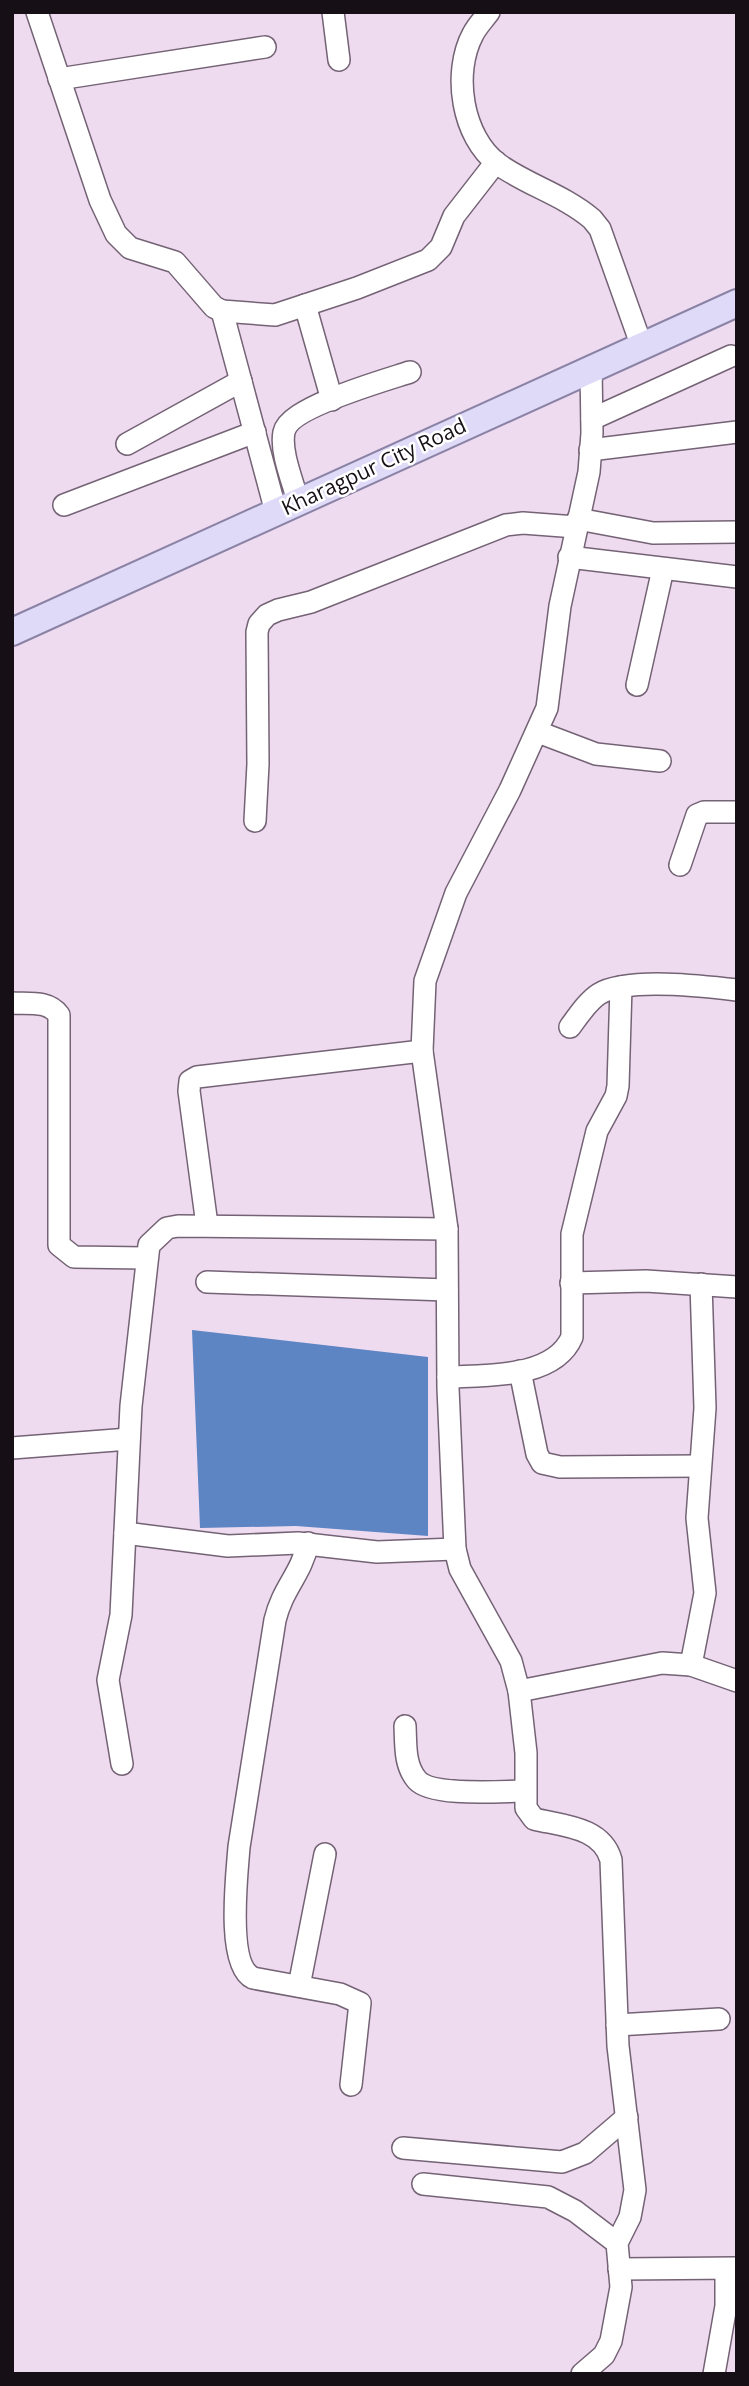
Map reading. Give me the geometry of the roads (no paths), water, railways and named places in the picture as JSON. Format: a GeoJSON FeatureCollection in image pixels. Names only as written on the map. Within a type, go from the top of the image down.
{"type":"FeatureCollection","features":[{"type":"Feature","properties":{"kind":"main road","name":"Kharagpur City Road"},"geometry":{"type":"LineString","coordinates":[[12,632],[590,367],[737,303]]}},
{"type":"Feature","properties":{"kind":"street"},"geometry":{"type":"LineString","coordinates":[[37,12],[100,200],[116,234],[130,248],[164,256],[183,268],[206,299],[222,311],[275,315],[357,288],[438,253],[454,216],[496,162]]}},
{"type":"Feature","properties":{"kind":"street"},"geometry":{"type":"LineString","coordinates":[[333,12],[339,60]]}},
{"type":"Feature","properties":{"kind":"street"},"geometry":{"type":"LineString","coordinates":[[489,12],[473,34],[467,52],[462,92],[466,112],[476,136],[482,148],[496,162],[592,219],[600,229],[641,344]]}},
{"type":"Feature","properties":{"kind":"street"},"geometry":{"type":"LineString","coordinates":[[59,79],[265,47]]}},
{"type":"Feature","properties":{"kind":"street"},"geometry":{"type":"LineString","coordinates":[[305,305],[332,400]]}},
{"type":"Feature","properties":{"kind":"street"},"geometry":{"type":"LineString","coordinates":[[222,311],[255,432],[287,507]]}},
{"type":"Feature","properties":{"kind":"street"},"geometry":{"type":"LineString","coordinates":[[592,419],[731,356]]}},
{"type":"Feature","properties":{"kind":"street"},"geometry":{"type":"LineString","coordinates":[[582,2374],[604,2355],[611,2341],[619,2309],[617,2243],[630,2217],[635,2190],[617,2025],[611,1860],[604,1841],[584,1831],[534,1819],[526,1808],[526,1753],[519,1691],[511,1661],[460,1569],[455,1549],[448,1377],[447,1229],[422,1051],[425,981],[435,948],[456,893],[538,732],[547,708],[569,557],[590,450],[590,367]]}},
{"type":"Feature","properties":{"kind":"street"},"geometry":{"type":"LineString","coordinates":[[287,507],[284,432],[294,417],[332,400],[410,372]]}},
{"type":"Feature","properties":{"kind":"street"},"geometry":{"type":"LineString","coordinates":[[127,444],[241,381]]}},
{"type":"Feature","properties":{"kind":"street"},"geometry":{"type":"LineString","coordinates":[[64,505],[255,432]]}},
{"type":"Feature","properties":{"kind":"street"},"geometry":{"type":"LineString","coordinates":[[590,450],[737,432]]}},
{"type":"Feature","properties":{"kind":"street"},"geometry":{"type":"LineString","coordinates":[[255,821],[258,764],[257,632],[267,615],[311,601],[506,525],[577,523],[653,533],[737,532]]}},
{"type":"Feature","properties":{"kind":"street"},"geometry":{"type":"LineString","coordinates":[[569,557],[737,578]]}},
{"type":"Feature","properties":{"kind":"street"},"geometry":{"type":"LineString","coordinates":[[637,685],[663,569]]}},
{"type":"Feature","properties":{"kind":"street"},"geometry":{"type":"LineString","coordinates":[[538,732],[596,754],[660,761]]}},
{"type":"Feature","properties":{"kind":"street"},"geometry":{"type":"LineString","coordinates":[[680,865],[697,815],[704,812],[737,812]]}},
{"type":"Feature","properties":{"kind":"street"},"geometry":{"type":"LineString","coordinates":[[570,1027],[597,995],[621,987],[737,990]]}},
{"type":"Feature","properties":{"kind":"street"},"geometry":{"type":"LineString","coordinates":[[448,1377],[520,1371],[548,1361],[568,1346],[572,1337],[572,1234],[597,1131],[617,1096],[621,987]]}},
{"type":"Feature","properties":{"kind":"street"},"geometry":{"type":"LineString","coordinates":[[12,1003],[45,1004],[53,1007],[59,1015],[59,1245],[74,1257],[145,1258]]}},
{"type":"Feature","properties":{"kind":"street"},"geometry":{"type":"LineString","coordinates":[[207,1225],[189,1091],[190,1081],[197,1077],[422,1051]]}},
{"type":"Feature","properties":{"kind":"street"},"geometry":{"type":"LineString","coordinates":[[122,1765],[108,1680],[121,1615],[129,1439],[145,1258],[149,1245],[167,1228],[207,1225],[447,1229]]}},
{"type":"Feature","properties":{"kind":"street"},"geometry":{"type":"LineString","coordinates":[[571,1283],[646,1281],[737,1287]]}},
{"type":"Feature","properties":{"kind":"street"},"geometry":{"type":"LineString","coordinates":[[207,1282],[447,1290]]}},
{"type":"Feature","properties":{"kind":"street"},"geometry":{"type":"LineString","coordinates":[[691,1665],[705,1593],[698,1534],[705,1408],[701,1284]]}},
{"type":"Feature","properties":{"kind":"street"},"geometry":{"type":"LineString","coordinates":[[520,1371],[537,1454],[542,1463],[561,1467],[700,1466]]}},
{"type":"Feature","properties":{"kind":"street"},"geometry":{"type":"LineString","coordinates":[[12,1448],[129,1439]]}},
{"type":"Feature","properties":{"kind":"street"},"geometry":{"type":"LineString","coordinates":[[125,1532],[228,1546],[308,1543],[377,1552],[455,1549]]}},
{"type":"Feature","properties":{"kind":"street"},"geometry":{"type":"LineString","coordinates":[[308,1543],[299,1573],[281,1597],[275,1620],[248,1783],[236,1884],[238,1957],[241,1968],[253,1978],[352,1997],[360,2003],[351,2085]]}},
{"type":"Feature","properties":{"kind":"street"},"geometry":{"type":"LineString","coordinates":[[519,1691],[662,1663],[691,1665],[737,1681]]}},
{"type":"Feature","properties":{"kind":"street"},"geometry":{"type":"LineString","coordinates":[[405,1726],[407,1757],[415,1778],[423,1785],[444,1790],[526,1791]]}},
{"type":"Feature","properties":{"kind":"street"},"geometry":{"type":"LineString","coordinates":[[299,1986],[325,1854]]}},
{"type":"Feature","properties":{"kind":"street"},"geometry":{"type":"LineString","coordinates":[[617,2025],[719,2019]]}},
{"type":"Feature","properties":{"kind":"street"},"geometry":{"type":"LineString","coordinates":[[403,2148],[562,2162],[585,2153],[627,2117]]}},
{"type":"Feature","properties":{"kind":"street"},"geometry":{"type":"LineString","coordinates":[[423,2184],[548,2197],[575,2211],[617,2243]]}},
{"type":"Feature","properties":{"kind":"street"},"geometry":{"type":"LineString","coordinates":[[619,2269],[731,2269],[714,2374]]}},
{"type":"Feature","properties":{"kind":"water"},"geometry":{"type":"Polygon","coordinates":[[[192,1330],[428,1357],[428,1536],[296,1526],[200,1528],[192,1330]]]}}]}
